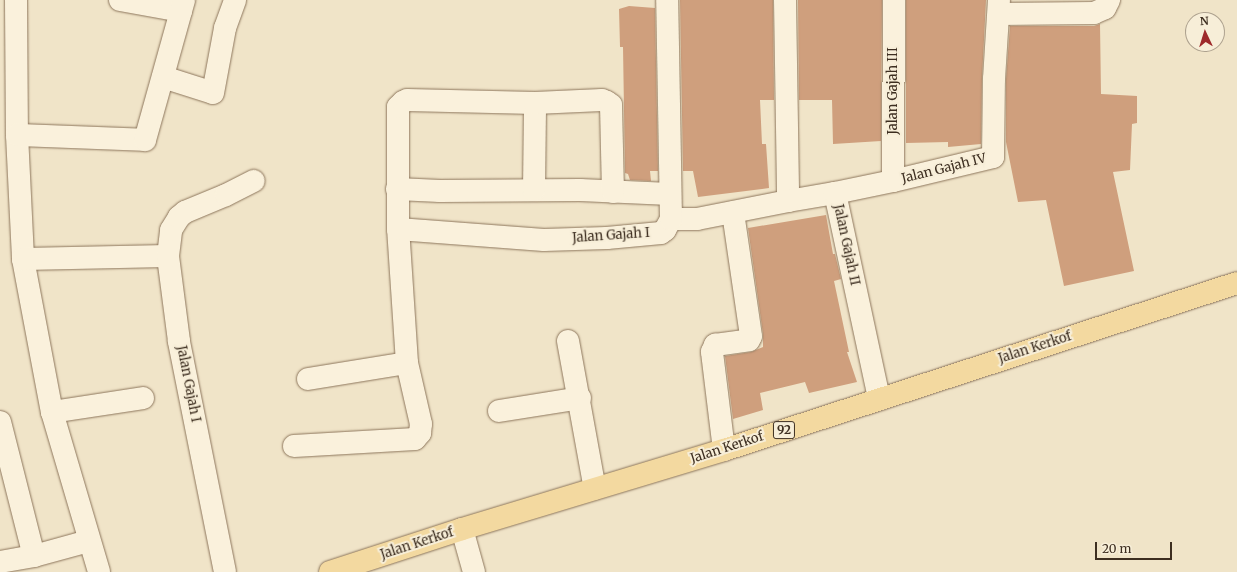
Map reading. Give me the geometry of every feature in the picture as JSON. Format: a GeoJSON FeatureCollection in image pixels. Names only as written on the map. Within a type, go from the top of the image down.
{"type":"FeatureCollection","features":[{"type":"Feature","properties":{"kind":"main road","name":"Jalan Kerkof"},"geometry":{"type":"LineString","coordinates":[[330,572],[462,529],[724,450],[1237,283]]}},
{"type":"Feature","properties":{"kind":"street"},"geometry":{"type":"LineString","coordinates":[[16,0],[17,135],[23,259],[52,412],[99,572]]}},
{"type":"Feature","properties":{"kind":"street"},"geometry":{"type":"LineString","coordinates":[[17,135],[145,140],[183,5],[120,0]]}},
{"type":"Feature","properties":{"kind":"street"},"geometry":{"type":"LineString","coordinates":[[162,77],[212,93],[225,28],[235,0]]}},
{"type":"Feature","properties":{"kind":"street"},"geometry":{"type":"LineString","coordinates":[[667,0],[671,219]]}},
{"type":"Feature","properties":{"kind":"street"},"geometry":{"type":"LineString","coordinates":[[785,0],[788,201]]}},
{"type":"Feature","properties":{"kind":"street","name":"Jalan Gajah III"},"geometry":{"type":"LineString","coordinates":[[893,182],[894,0]]}},
{"type":"Feature","properties":{"kind":"street"},"geometry":{"type":"LineString","coordinates":[[999,7],[1094,12],[1105,8],[1109,0]]}},
{"type":"Feature","properties":{"kind":"street","name":"Jalan Gajah IV"},"geometry":{"type":"LineString","coordinates":[[835,193],[893,182],[993,157],[994,79],[999,7]]}},
{"type":"Feature","properties":{"kind":"street"},"geometry":{"type":"LineString","coordinates":[[294,446],[415,439],[420,433],[421,424],[408,363],[398,229],[398,107],[403,102],[407,100],[535,103],[602,100],[611,105],[613,192]]}},
{"type":"Feature","properties":{"kind":"street"},"geometry":{"type":"LineString","coordinates":[[534,190],[535,103]]}},
{"type":"Feature","properties":{"kind":"street","name":"Jalan Gajah I"},"geometry":{"type":"LineString","coordinates":[[225,572],[179,341],[168,256],[171,230],[179,216],[254,181]]}},
{"type":"Feature","properties":{"kind":"street"},"geometry":{"type":"LineString","coordinates":[[397,189],[534,190],[670,194]]}},
{"type":"Feature","properties":{"kind":"street","name":"Jalan Gajah II"},"geometry":{"type":"LineString","coordinates":[[671,219],[697,218],[835,193],[879,399]]}},
{"type":"Feature","properties":{"kind":"street"},"geometry":{"type":"LineString","coordinates":[[724,450],[712,352],[715,345],[750,340],[751,336],[733,212]]}},
{"type":"Feature","properties":{"kind":"street","name":"Jalan Gajah I"},"geometry":{"type":"LineString","coordinates":[[398,229],[544,240],[575,239],[661,233],[669,225],[671,219]]}},
{"type":"Feature","properties":{"kind":"street"},"geometry":{"type":"LineString","coordinates":[[23,259],[168,256]]}},
{"type":"Feature","properties":{"kind":"street"},"geometry":{"type":"LineString","coordinates":[[568,341],[580,398],[595,489]]}},
{"type":"Feature","properties":{"kind":"street"},"geometry":{"type":"LineString","coordinates":[[308,379],[408,363]]}},
{"type":"Feature","properties":{"kind":"street"},"geometry":{"type":"LineString","coordinates":[[52,412],[143,398]]}},
{"type":"Feature","properties":{"kind":"street"},"geometry":{"type":"LineString","coordinates":[[499,411],[580,398]]}},
{"type":"Feature","properties":{"kind":"street"},"geometry":{"type":"LineString","coordinates":[[0,422],[34,556]]}},
{"type":"Feature","properties":{"kind":"street"},"geometry":{"type":"LineString","coordinates":[[462,529],[474,572]]}},
{"type":"Feature","properties":{"kind":"street"},"geometry":{"type":"LineString","coordinates":[[0,562],[34,556],[89,541]]}},
{"type":"Feature","properties":{"kind":"building"},"geometry":{"type":"Polygon","coordinates":[[[680,0],[773,0],[774,100],[760,100],[762,144],[766,144],[769,188],[698,197],[693,171],[683,171],[680,0]]]}},
{"type":"Feature","properties":{"kind":"building"},"geometry":{"type":"Polygon","coordinates":[[[798,0],[882,0],[881,141],[833,144],[832,100],[799,100],[798,0]]]}},
{"type":"Feature","properties":{"kind":"building"},"geometry":{"type":"Polygon","coordinates":[[[906,0],[986,0],[982,78],[981,144],[948,147],[948,142],[906,143],[906,0]]]}},
{"type":"Feature","properties":{"kind":"building"},"geometry":{"type":"Polygon","coordinates":[[[629,6],[655,8],[658,171],[650,171],[651,181],[630,180],[628,174],[625,173],[623,47],[620,47],[619,9],[629,6]]]}},
{"type":"Feature","properties":{"kind":"building"},"geometry":{"type":"Polygon","coordinates":[[[1100,24],[1101,94],[1137,96],[1137,123],[1132,124],[1130,170],[1113,172],[1134,271],[1064,286],[1046,200],[1018,202],[1006,142],[1006,79],[1010,26],[1094,26],[1100,24]]]}},
{"type":"Feature","properties":{"kind":"building"},"geometry":{"type":"Polygon","coordinates":[[[826,215],[833,254],[835,254],[841,279],[834,281],[849,352],[847,352],[857,382],[809,393],[805,382],[760,393],[763,410],[733,419],[725,356],[751,352],[763,347],[763,334],[748,228],[826,215]]]}}]}
